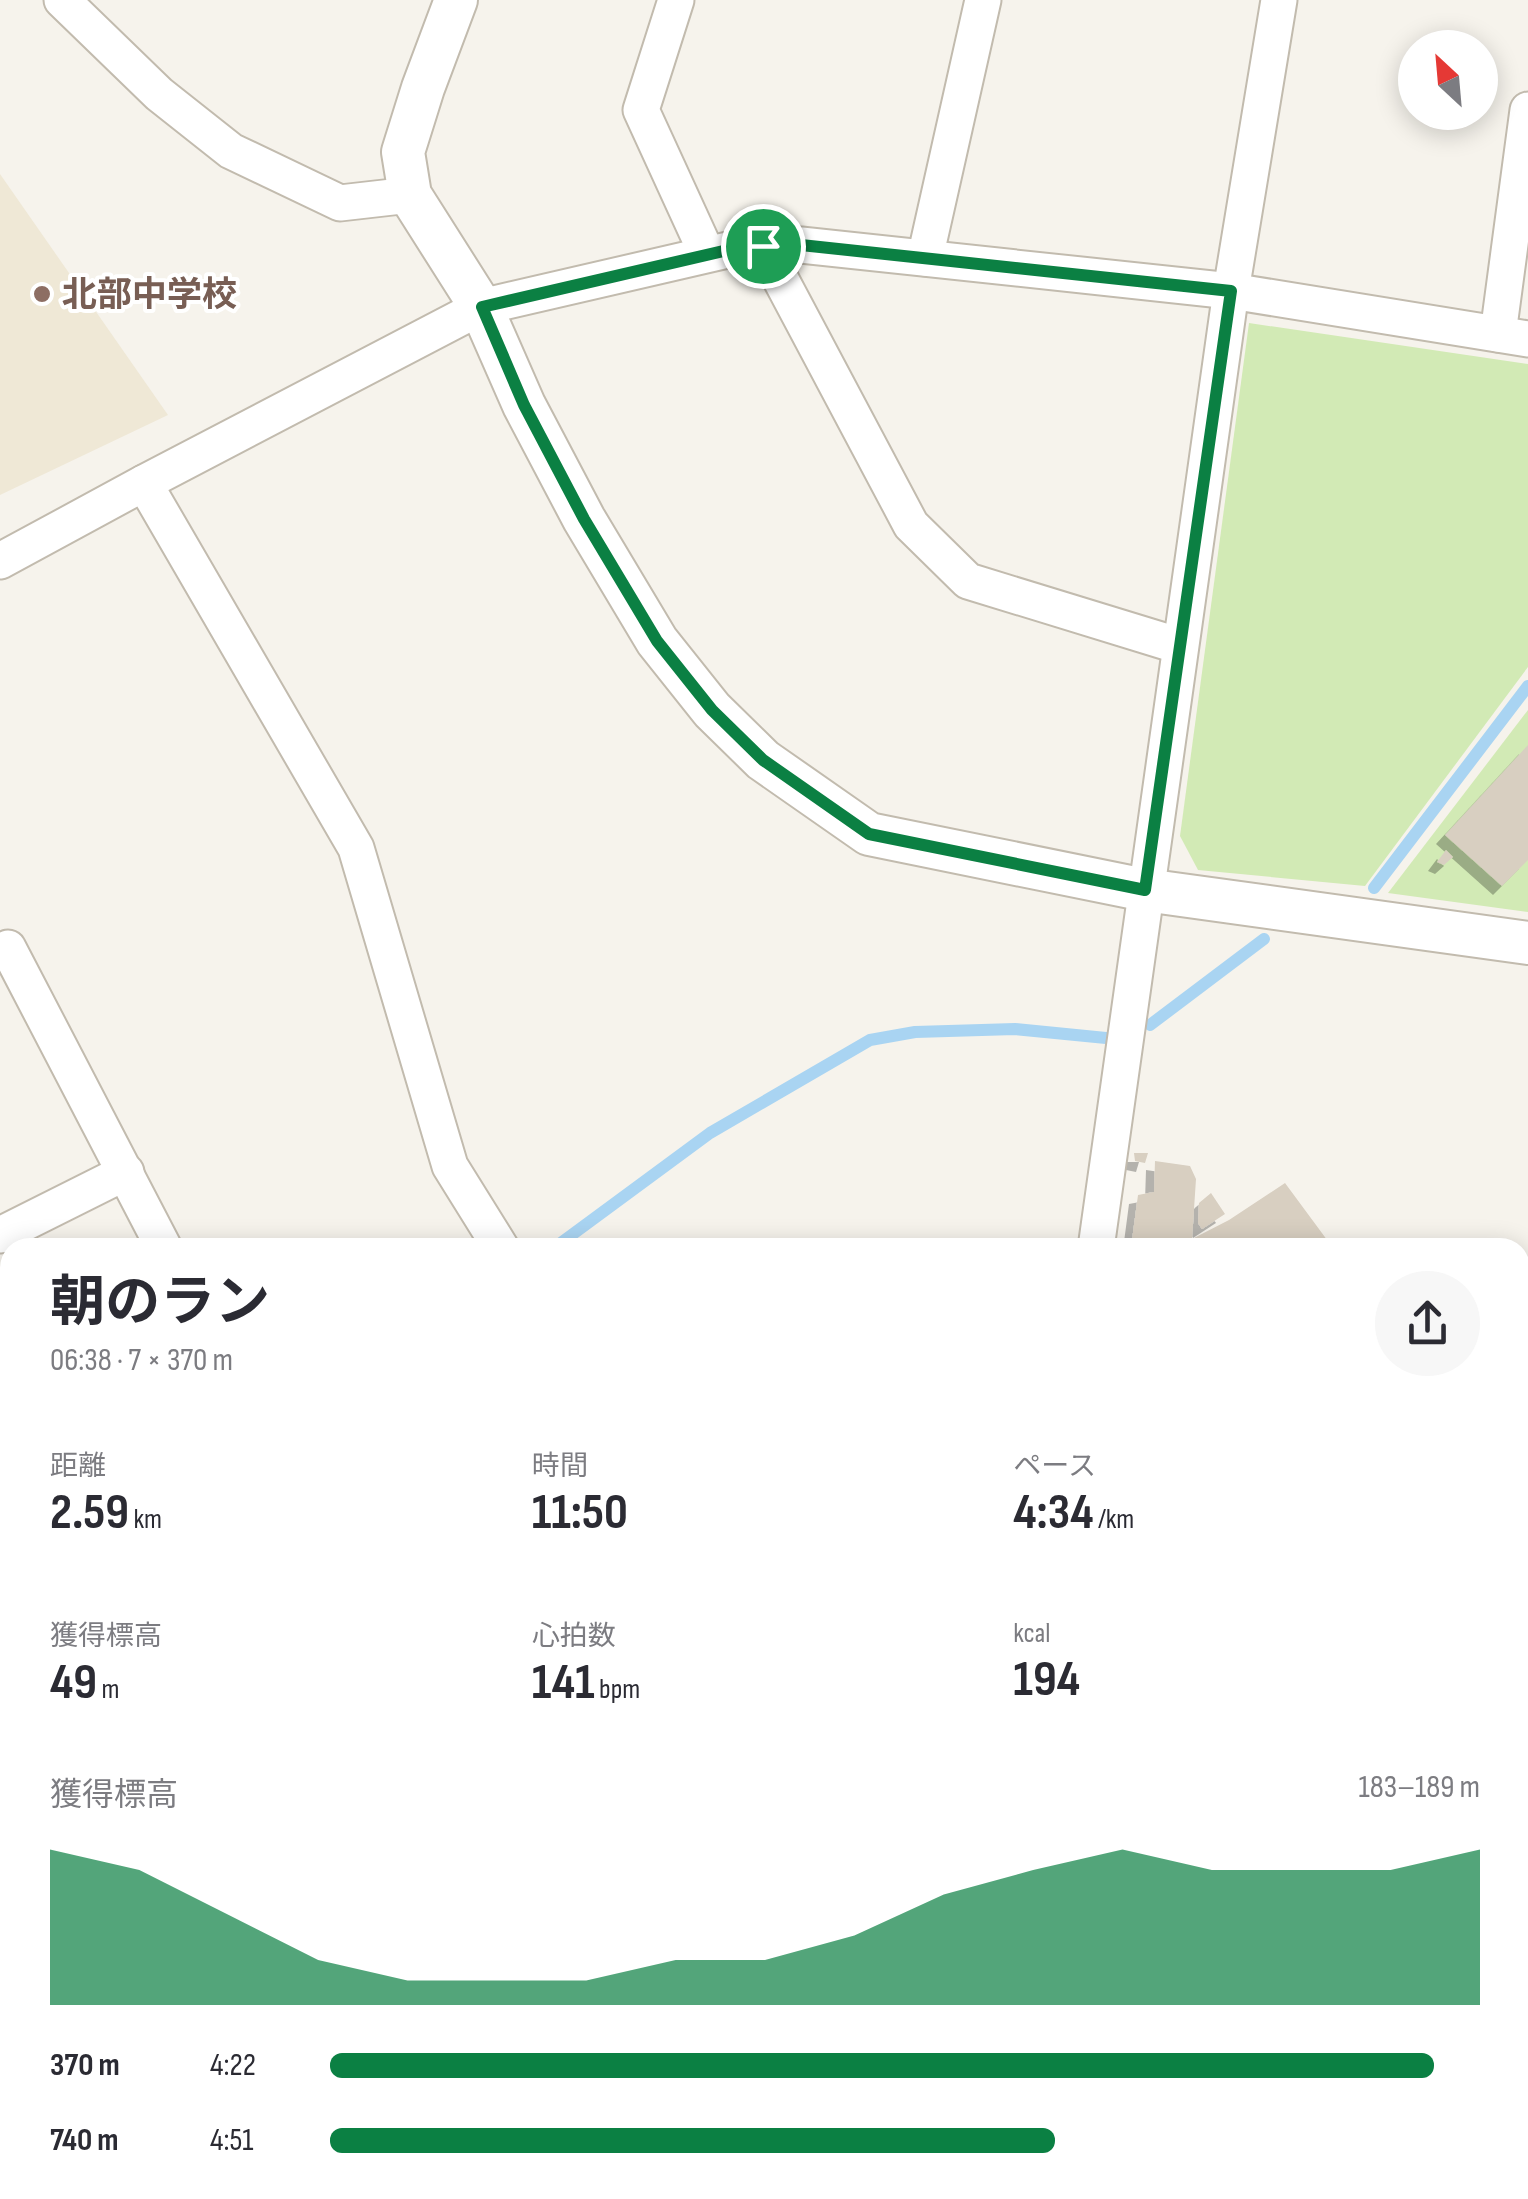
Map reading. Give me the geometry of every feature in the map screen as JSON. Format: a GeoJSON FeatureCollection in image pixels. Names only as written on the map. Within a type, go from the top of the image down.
{"type":"FeatureCollection","features":[{"type":"Feature","properties":{"kind":"street"},"geometry":{"type":"LineString","coordinates":[[62,0],[159,94],[231,150],[340,203],[410,195]]}},
{"type":"Feature","properties":{"kind":"street"},"geometry":{"type":"LineString","coordinates":[[456,0],[403,152],[410,195],[482,307],[524,405],[584,519],[657,641],[712,710],[763,760],[869,834],[1145,890],[1528,943]]}},
{"type":"Feature","properties":{"kind":"street"},"geometry":{"type":"LineString","coordinates":[[676,0],[640,110],[707,254]]}},
{"type":"Feature","properties":{"kind":"street"},"geometry":{"type":"LineString","coordinates":[[925,258],[983,0]]}},
{"type":"Feature","properties":{"kind":"street"},"geometry":{"type":"LineString","coordinates":[[1097,1238],[1231,291],[1279,0]]}},
{"type":"Feature","properties":{"kind":"street"},"geometry":{"type":"LineString","coordinates":[[0,561],[482,307],[745,246],[801,245],[1231,291],[1513,336],[1528,110]]}},
{"type":"Feature","properties":{"kind":"street"},"geometry":{"type":"LineString","coordinates":[[763,246],[911,525],[957,570],[968,580],[1180,646]]}},
{"type":"Feature","properties":{"kind":"street"},"geometry":{"type":"LineString","coordinates":[[144,483],[356,848],[450,1166],[495,1238]]}},
{"type":"Feature","properties":{"kind":"street"},"geometry":{"type":"LineString","coordinates":[[0,952],[8,948],[159,1238]]}},
{"type":"Feature","properties":{"kind":"street"},"geometry":{"type":"LineString","coordinates":[[0,1235],[126,1172]]}},
{"type":"Feature","properties":{"kind":"shaded area","name":"北部中学校"},"geometry":{"type":"Polygon","coordinates":[[[0,174],[168,415],[0,495],[0,174]]]}},
{"type":"Feature","properties":{"kind":"green space"},"geometry":{"type":"Polygon","coordinates":[[[1249,323],[1528,364],[1528,667],[1365,886],[1198,870],[1180,836],[1249,323]]]}},
{"type":"Feature","properties":{"kind":"green space"},"geometry":{"type":"Polygon","coordinates":[[[1528,710],[1528,912],[1388,893],[1528,710]]]}},
{"type":"Feature","properties":{"kind":"building"},"geometry":{"type":"Polygon","coordinates":[[[1528,745],[1528,860],[1502,886],[1445,835],[1528,745]]]}},
{"type":"Feature","properties":{"kind":"building"},"geometry":{"type":"Polygon","coordinates":[[[1446,850],[1453,857],[1444,865],[1437,862],[1446,850]]]}},
{"type":"Feature","properties":{"kind":"building"},"geometry":{"type":"Polygon","coordinates":[[[1134,1153],[1148,1153],[1145,1163],[1135,1161],[1134,1153]]]}},
{"type":"Feature","properties":{"kind":"building"},"geometry":{"type":"Polygon","coordinates":[[[1155,1161],[1190,1166],[1196,1179],[1192,1238],[1132,1238],[1138,1195],[1154,1192],[1155,1161]]]}},
{"type":"Feature","properties":{"kind":"building"},"geometry":{"type":"Polygon","coordinates":[[[1285,1183],[1326,1238],[1194,1238],[1229,1220],[1285,1183]]]}},
{"type":"Feature","properties":{"kind":"building"},"geometry":{"type":"Polygon","coordinates":[[[1211,1193],[1225,1214],[1202,1229],[1198,1223],[1199,1203],[1211,1193]]]}},
{"type":"Feature","properties":{"kind":"waterway"},"geometry":{"type":"LineString","coordinates":[[1374,888],[1528,686]]}},
{"type":"Feature","properties":{"kind":"waterway"},"geometry":{"type":"LineString","coordinates":[[1150,1025],[1264,939]]}},
{"type":"Feature","properties":{"kind":"waterway"},"geometry":{"type":"LineString","coordinates":[[568,1238],[710,1133],[870,1040],[915,1032],[1015,1029],[1106,1038]]}},
{"type":"Feature","properties":{"kind":"place","name":"北部中学校"},"geometry":{"type":"Point","coordinates":[42,294]}},
{"type":"Feature","properties":{"kind":"route"},"geometry":{"type":"LineString","coordinates":[[801,245],[1231,291],[1145,890],[869,834],[763,760],[712,710],[657,641],[584,519],[524,405],[482,307],[745,246],[763,246],[801,245]]}}]}
